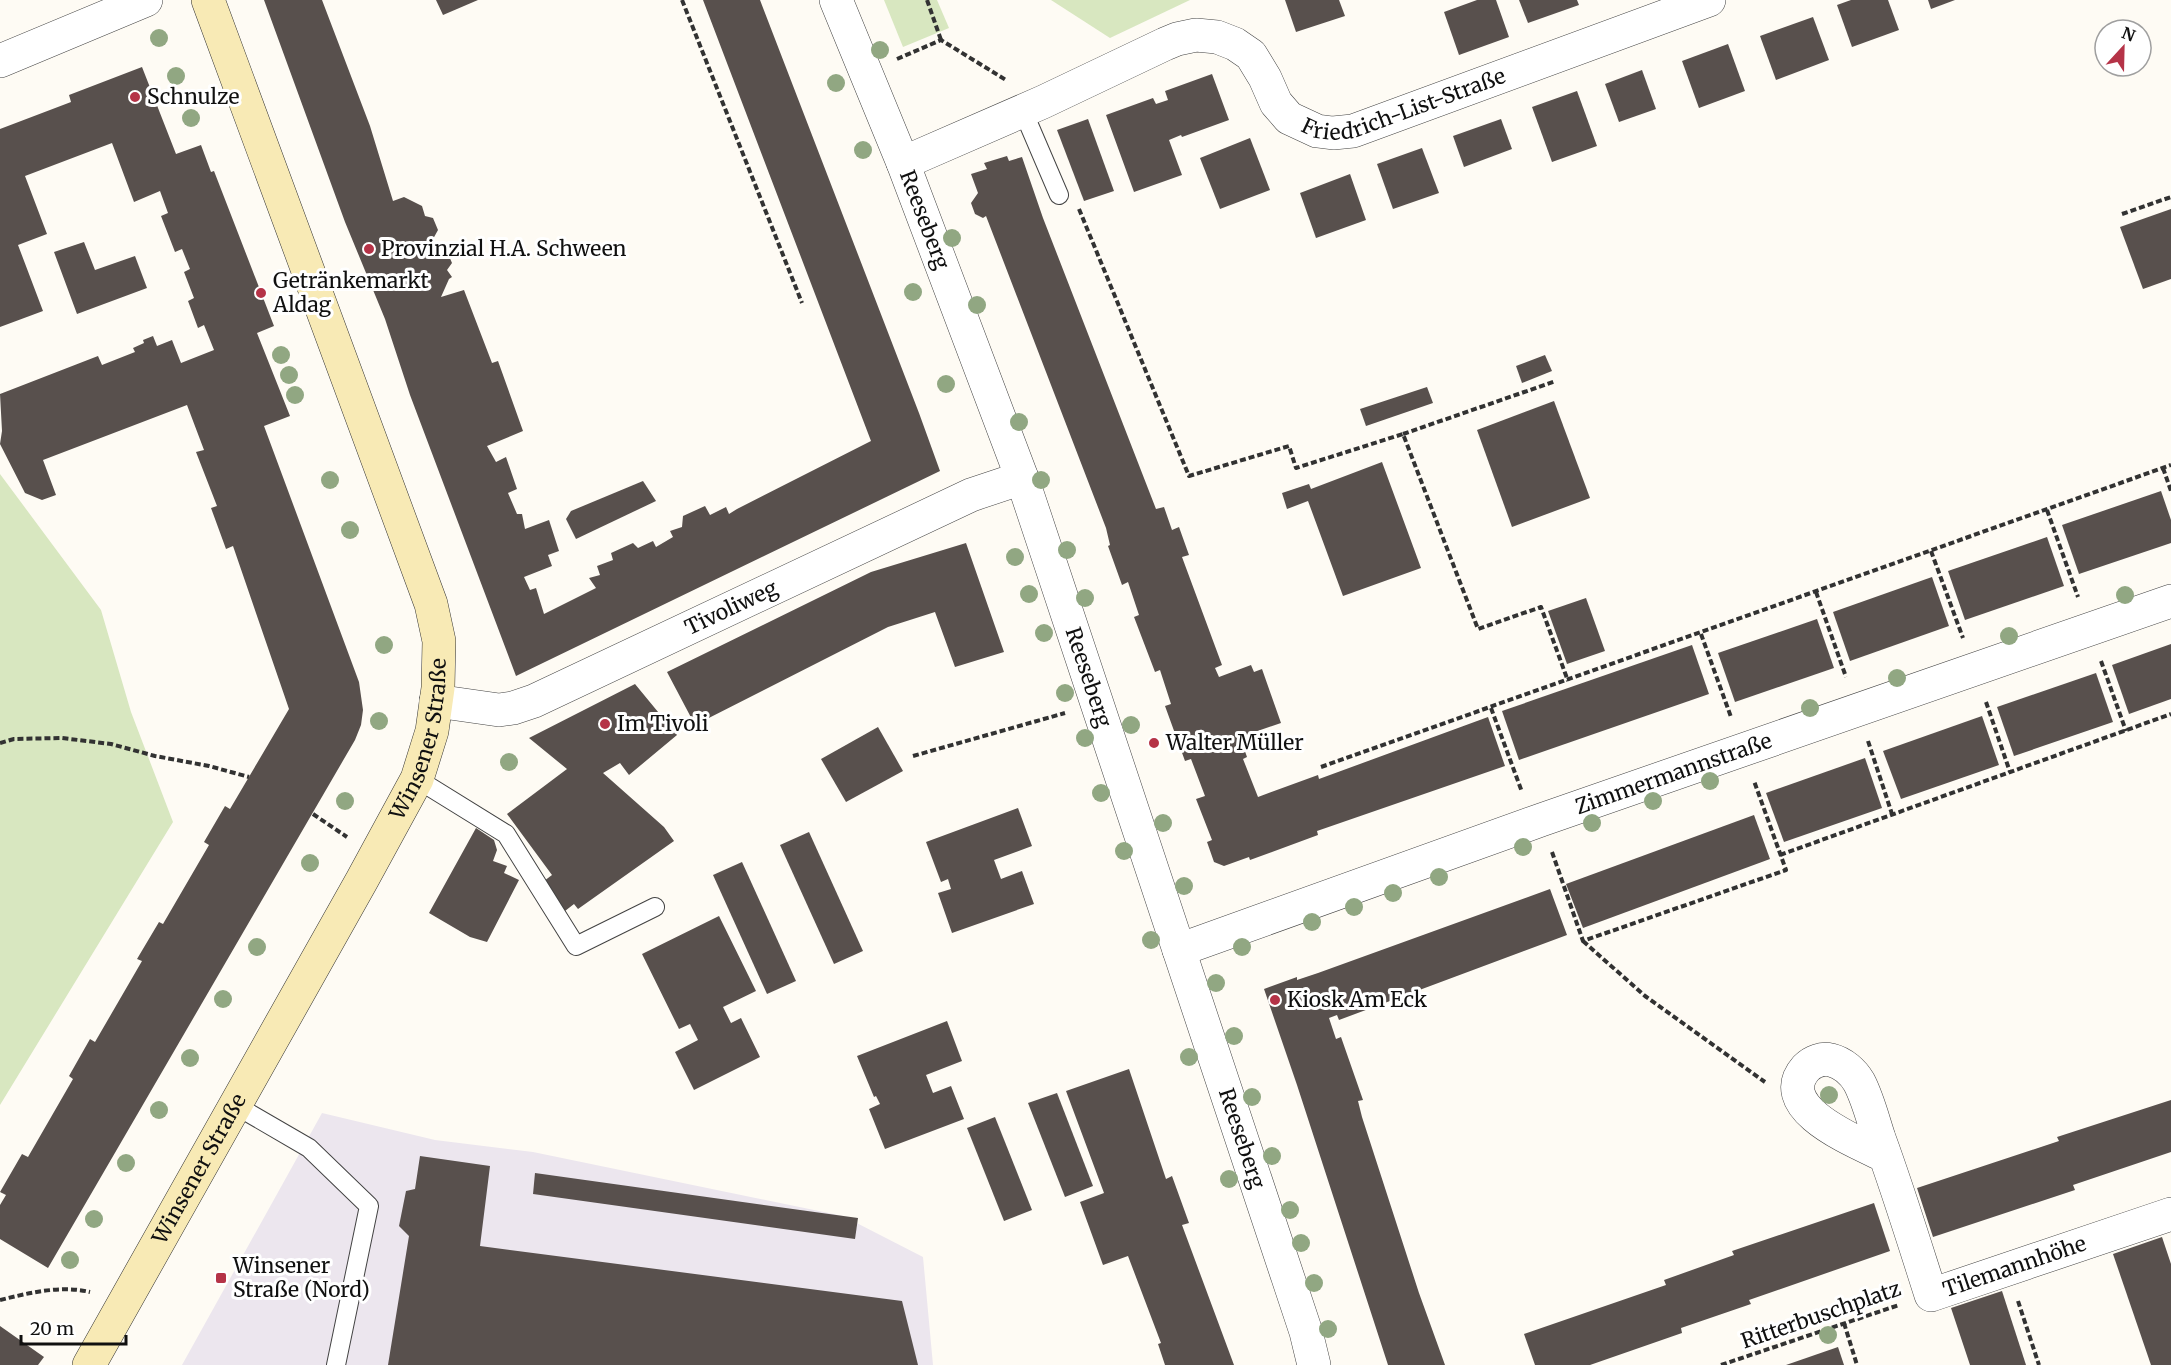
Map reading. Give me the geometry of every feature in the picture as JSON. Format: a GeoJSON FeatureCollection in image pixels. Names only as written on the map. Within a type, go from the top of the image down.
{"type":"FeatureCollection","features":[{"type":"Feature","properties":{"kind":"main road","name":"Winsener Straße"},"geometry":{"type":"LineString","coordinates":[[89,1365],[417,779],[432,732],[440,665],[439,641],[430,604],[208,0]]}},
{"type":"Feature","properties":{"kind":"street"},"geometry":{"type":"LineString","coordinates":[[0,61],[146,0]]}},
{"type":"Feature","properties":{"kind":"street","name":"Reeseberg"},"geometry":{"type":"LineString","coordinates":[[836,0],[903,163],[1022,478],[1306,1332],[1314,1365]]}},
{"type":"Feature","properties":{"kind":"street","name":"Friedrich-List-Straße"},"geometry":{"type":"LineString","coordinates":[[903,163],[1033,107],[1177,39],[1206,34],[1235,44],[1251,55],[1276,103],[1289,118],[1317,131],[1333,133],[1353,131],[1709,0]]}},
{"type":"Feature","properties":{"kind":"street","name":"Tivoliweg"},"geometry":{"type":"LineString","coordinates":[[436,701],[499,710],[534,701],[971,495],[1022,478]]}},
{"type":"Feature","properties":{"kind":"street","name":"Zimmermannstraße"},"geometry":{"type":"LineString","coordinates":[[1179,950],[1974,668],[2171,601]]}},
{"type":"Feature","properties":{"kind":"street","name":"Tilemannhöhe"},"geometry":{"type":"LineString","coordinates":[[1799,1096],[1799,1082],[1805,1069],[1812,1063],[1824,1058],[1837,1061],[1852,1072],[1860,1084],[1886,1156],[1931,1294],[2171,1214]]}},
{"type":"Feature","properties":{"kind":"street"},"geometry":{"type":"LineString","coordinates":[[1799,1096],[1806,1109],[1833,1130],[1886,1156]]}},
{"type":"Feature","properties":{"kind":"lane"},"geometry":{"type":"LineString","coordinates":[[1033,107],[1059,195]]}},
{"type":"Feature","properties":{"kind":"lane"},"geometry":{"type":"LineString","coordinates":[[417,779],[506,834],[576,946],[655,907]]}},
{"type":"Feature","properties":{"kind":"lane"},"geometry":{"type":"LineString","coordinates":[[235,1105],[309,1148],[369,1206],[336,1365]]}},
{"type":"Feature","properties":{"kind":"path"},"geometry":{"type":"LineString","coordinates":[[682,0],[802,303]]}},
{"type":"Feature","properties":{"kind":"path"},"geometry":{"type":"LineString","coordinates":[[927,0],[941,40],[1033,107]]}},
{"type":"Feature","properties":{"kind":"path"},"geometry":{"type":"LineString","coordinates":[[866,74],[941,40]]}},
{"type":"Feature","properties":{"kind":"path"},"geometry":{"type":"LineString","coordinates":[[1059,195],[1075,198],[1189,476],[1289,446],[1296,468],[1556,381]]}},
{"type":"Feature","properties":{"kind":"path"},"geometry":{"type":"LineString","coordinates":[[2121,214],[2171,197]]}},
{"type":"Feature","properties":{"kind":"path"},"geometry":{"type":"LineString","coordinates":[[1403,434],[1429,496],[1478,629],[1541,607],[1568,681]]}},
{"type":"Feature","properties":{"kind":"path"},"geometry":{"type":"LineString","coordinates":[[1321,767],[1701,634],[2171,465]]}},
{"type":"Feature","properties":{"kind":"path"},"geometry":{"type":"LineString","coordinates":[[2163,468],[2171,491]]}},
{"type":"Feature","properties":{"kind":"path"},"geometry":{"type":"LineString","coordinates":[[2047,510],[2126,731]]}},
{"type":"Feature","properties":{"kind":"path"},"geometry":{"type":"LineString","coordinates":[[1931,551],[2010,772]]}},
{"type":"Feature","properties":{"kind":"path"},"geometry":{"type":"LineString","coordinates":[[1816,592],[1892,814]]}},
{"type":"Feature","properties":{"kind":"path"},"geometry":{"type":"LineString","coordinates":[[1583,941],[1786,870],[1701,634]]}},
{"type":"Feature","properties":{"kind":"path"},"geometry":{"type":"LineString","coordinates":[[913,756],[1096,704]]}},
{"type":"Feature","properties":{"kind":"path"},"geometry":{"type":"LineString","coordinates":[[1491,708],[1538,822],[1583,941],[1645,996],[1772,1086],[1799,1096]]}},
{"type":"Feature","properties":{"kind":"path"},"geometry":{"type":"LineString","coordinates":[[1780,855],[2171,714]]}},
{"type":"Feature","properties":{"kind":"path"},"geometry":{"type":"LineString","coordinates":[[0,743],[14,739],[62,738],[111,744],[249,777]]}},
{"type":"Feature","properties":{"kind":"path"},"geometry":{"type":"LineString","coordinates":[[313,814],[375,855]]}},
{"type":"Feature","properties":{"kind":"path"},"geometry":{"type":"LineString","coordinates":[[2007,1269],[2039,1365]]}},
{"type":"Feature","properties":{"kind":"path"},"geometry":{"type":"LineString","coordinates":[[0,1300],[32,1293],[82,1290],[126,1300]]}},
{"type":"Feature","properties":{"kind":"path","name":"Ritterbuschplatz"},"geometry":{"type":"LineString","coordinates":[[1721,1365],[1931,1294]]}},
{"type":"Feature","properties":{"kind":"path"},"geometry":{"type":"LineString","coordinates":[[1844,1323],[1857,1365]]}},
{"type":"Feature","properties":{"kind":"shaded area"},"geometry":{"type":"Polygon","coordinates":[[[322,1113],[435,1140],[533,1152],[843,1216],[923,1257],[933,1365],[182,1365],[322,1113]]]}},
{"type":"Feature","properties":{"kind":"green space"},"geometry":{"type":"Polygon","coordinates":[[[884,0],[937,0],[949,28],[903,47],[884,0]]]}},
{"type":"Feature","properties":{"kind":"green space"},"geometry":{"type":"Polygon","coordinates":[[[1051,0],[1190,0],[1110,38],[1051,0]]]}},
{"type":"Feature","properties":{"kind":"green space"},"geometry":{"type":"Polygon","coordinates":[[[0,474],[101,610],[131,712],[173,822],[0,1105],[0,474]]]}},
{"type":"Feature","properties":{"kind":"building"},"geometry":{"type":"Polygon","coordinates":[[[264,0],[322,0],[370,126],[393,201],[404,197],[422,206],[425,216],[433,218],[438,230],[433,239],[439,249],[446,249],[452,263],[447,270],[452,277],[441,297],[464,290],[492,363],[498,361],[523,431],[487,446],[496,462],[506,457],[517,489],[508,493],[517,514],[522,514],[525,529],[549,520],[559,551],[548,555],[552,566],[524,577],[530,590],[536,588],[544,614],[596,588],[589,578],[600,575],[597,566],[613,560],[611,553],[633,543],[638,548],[653,541],[656,547],[673,537],[670,531],[682,527],[683,516],[705,506],[710,515],[726,507],[729,514],[871,441],[703,0],[760,0],[940,471],[516,676],[410,395],[385,319],[345,222],[264,0]]]}},
{"type":"Feature","properties":{"kind":"building"},"geometry":{"type":"Polygon","coordinates":[[[436,0],[478,0],[443,15],[436,0]]]}},
{"type":"Feature","properties":{"kind":"building"},"geometry":{"type":"Polygon","coordinates":[[[1285,0],[1339,0],[1345,16],[1296,32],[1285,0]]]}},
{"type":"Feature","properties":{"kind":"building"},"geometry":{"type":"Polygon","coordinates":[[[1477,0],[1496,0],[1509,37],[1459,55],[1444,12],[1477,0]]]}},
{"type":"Feature","properties":{"kind":"building"},"geometry":{"type":"Polygon","coordinates":[[[1519,0],[1577,0],[1579,5],[1528,23],[1519,0]]]}},
{"type":"Feature","properties":{"kind":"building"},"geometry":{"type":"Polygon","coordinates":[[[1851,0],[1888,0],[1899,30],[1852,47],[1837,5],[1851,0]]]}},
{"type":"Feature","properties":{"kind":"building"},"geometry":{"type":"Polygon","coordinates":[[[1928,0],[1955,0],[1931,9],[1928,0]]]}},
{"type":"Feature","properties":{"kind":"building"},"geometry":{"type":"Polygon","coordinates":[[[1813,17],[1829,60],[1776,80],[1760,36],[1813,17]]]}},
{"type":"Feature","properties":{"kind":"building"},"geometry":{"type":"Polygon","coordinates":[[[1728,44],[1745,91],[1699,108],[1682,61],[1728,44]]]}},
{"type":"Feature","properties":{"kind":"building"},"geometry":{"type":"Polygon","coordinates":[[[142,67],[176,154],[201,145],[211,172],[214,171],[274,326],[257,333],[290,416],[264,426],[359,682],[363,710],[361,725],[355,740],[48,1268],[0,1239],[0,1205],[6,1195],[0,1192],[22,1154],[28,1157],[73,1079],[69,1076],[90,1039],[95,1042],[142,961],[137,959],[159,922],[163,924],[209,845],[204,842],[225,806],[230,809],[289,709],[233,546],[226,549],[211,508],[217,506],[196,452],[204,450],[187,405],[43,460],[56,495],[42,500],[25,493],[0,444],[2,431],[0,394],[98,356],[102,365],[135,352],[133,348],[153,336],[157,346],[172,340],[181,363],[214,350],[204,325],[198,328],[188,301],[194,298],[184,272],[190,269],[182,249],[175,252],[161,216],[168,213],[160,191],[134,202],[112,143],[25,176],[47,234],[18,245],[43,311],[0,327],[0,129],[71,102],[69,95],[142,67]]]}},
{"type":"Feature","properties":{"kind":"building"},"geometry":{"type":"Polygon","coordinates":[[[1642,70],[1656,109],[1619,122],[1605,84],[1642,70]]]}},
{"type":"Feature","properties":{"kind":"building"},"geometry":{"type":"Polygon","coordinates":[[[1212,74],[1229,120],[1169,140],[1182,175],[1134,192],[1106,115],[1153,98],[1156,104],[1168,100],[1165,91],[1212,74]]]}},
{"type":"Feature","properties":{"kind":"building"},"geometry":{"type":"Polygon","coordinates":[[[1577,91],[1597,146],[1552,162],[1532,107],[1577,91]]]}},
{"type":"Feature","properties":{"kind":"building"},"geometry":{"type":"Polygon","coordinates":[[[1088,119],[1114,191],[1084,201],[1057,130],[1088,119]]]}},
{"type":"Feature","properties":{"kind":"building"},"geometry":{"type":"Polygon","coordinates":[[[1501,119],[1512,149],[1464,167],[1453,136],[1501,119]]]}},
{"type":"Feature","properties":{"kind":"building"},"geometry":{"type":"Polygon","coordinates":[[[1250,138],[1270,190],[1220,209],[1200,158],[1250,138]]]}},
{"type":"Feature","properties":{"kind":"building"},"geometry":{"type":"Polygon","coordinates":[[[1422,148],[1439,193],[1393,209],[1377,164],[1422,148]]]}},
{"type":"Feature","properties":{"kind":"building"},"geometry":{"type":"Polygon","coordinates":[[[1007,156],[1009,161],[1022,157],[1043,218],[1156,509],[1164,507],[1172,530],[1179,527],[1189,555],[1182,557],[1222,665],[1215,668],[1219,677],[1251,665],[1254,672],[1262,669],[1281,723],[1240,737],[1247,757],[1243,759],[1258,797],[1318,775],[1319,779],[1488,717],[1505,766],[1317,831],[1318,835],[1250,860],[1249,857],[1224,866],[1214,862],[1207,842],[1212,840],[1196,799],[1205,796],[1191,759],[1185,761],[1165,706],[1171,704],[1160,670],[1155,672],[1134,617],[1139,615],[1128,582],[1122,585],[1108,546],[1110,545],[1106,528],[986,216],[983,218],[975,214],[971,203],[978,193],[971,174],[987,169],[984,163],[1007,156]]]}},
{"type":"Feature","properties":{"kind":"building"},"geometry":{"type":"Polygon","coordinates":[[[1350,174],[1366,220],[1316,238],[1300,193],[1350,174]]]}},
{"type":"Feature","properties":{"kind":"building"},"geometry":{"type":"Polygon","coordinates":[[[2171,209],[2171,279],[2143,289],[2120,227],[2171,209]]]}},
{"type":"Feature","properties":{"kind":"building"},"geometry":{"type":"Polygon","coordinates":[[[84,242],[95,270],[135,256],[147,288],[77,314],[54,252],[84,242]]]}},
{"type":"Feature","properties":{"kind":"building"},"geometry":{"type":"Polygon","coordinates":[[[1545,355],[1552,371],[1522,383],[1516,366],[1545,355]]]}},
{"type":"Feature","properties":{"kind":"building"},"geometry":{"type":"Polygon","coordinates":[[[1427,387],[1433,403],[1366,426],[1360,409],[1427,387]]]}},
{"type":"Feature","properties":{"kind":"building"},"geometry":{"type":"Polygon","coordinates":[[[1554,401],[1590,498],[1512,527],[1477,430],[1554,401]]]}},
{"type":"Feature","properties":{"kind":"building"},"geometry":{"type":"Polygon","coordinates":[[[1382,462],[1421,568],[1343,596],[1308,501],[1287,509],[1282,493],[1309,484],[1311,489],[1382,462]]]}},
{"type":"Feature","properties":{"kind":"building"},"geometry":{"type":"Polygon","coordinates":[[[643,481],[656,501],[576,539],[566,519],[571,511],[643,481]]]}},
{"type":"Feature","properties":{"kind":"building"},"geometry":{"type":"Polygon","coordinates":[[[2161,491],[2171,520],[2171,543],[2079,574],[2062,525],[2161,491]]]}},
{"type":"Feature","properties":{"kind":"building"},"geometry":{"type":"Polygon","coordinates":[[[2047,537],[2064,586],[1965,620],[1948,571],[2047,537]]]}},
{"type":"Feature","properties":{"kind":"building"},"geometry":{"type":"Polygon","coordinates":[[[966,543],[1004,652],[955,667],[935,612],[888,627],[695,725],[667,672],[871,572],[966,543]]]}},
{"type":"Feature","properties":{"kind":"building"},"geometry":{"type":"Polygon","coordinates":[[[1932,577],[1949,626],[1850,661],[1833,612],[1932,577]]]}},
{"type":"Feature","properties":{"kind":"building"},"geometry":{"type":"Polygon","coordinates":[[[1586,598],[1605,651],[1567,664],[1548,611],[1586,598]]]}},
{"type":"Feature","properties":{"kind":"building"},"geometry":{"type":"Polygon","coordinates":[[[1817,619],[1834,668],[1735,702],[1718,653],[1817,619]]]}},
{"type":"Feature","properties":{"kind":"building"},"geometry":{"type":"Polygon","coordinates":[[[2171,644],[2171,699],[2129,714],[2112,665],[2171,644]]]}},
{"type":"Feature","properties":{"kind":"building"},"geometry":{"type":"Polygon","coordinates":[[[1692,645],[1709,694],[1519,760],[1502,711],[1692,645]]]}},
{"type":"Feature","properties":{"kind":"building"},"geometry":{"type":"Polygon","coordinates":[[[2096,673],[2113,722],[2014,756],[1997,707],[2096,673]]]}},
{"type":"Feature","properties":{"kind":"building"},"geometry":{"type":"Polygon","coordinates":[[[635,684],[677,735],[629,775],[620,763],[603,773],[664,827],[674,841],[578,909],[574,904],[565,911],[544,881],[552,875],[507,814],[567,769],[529,738],[635,684]]]}},
{"type":"Feature","properties":{"kind":"building"},"geometry":{"type":"Polygon","coordinates":[[[1982,716],[1999,765],[1901,799],[1883,751],[1982,716]]]}},
{"type":"Feature","properties":{"kind":"building"},"geometry":{"type":"Polygon","coordinates":[[[878,727],[903,771],[846,802],[821,759],[878,727]]]}},
{"type":"Feature","properties":{"kind":"building"},"geometry":{"type":"Polygon","coordinates":[[[1865,758],[1882,808],[1784,842],[1766,793],[1865,758]]]}},
{"type":"Feature","properties":{"kind":"building"},"geometry":{"type":"Polygon","coordinates":[[[1018,808],[1032,846],[994,860],[1001,879],[1022,871],[1034,904],[952,933],[938,893],[951,889],[948,879],[941,882],[926,842],[1018,808]]]}},
{"type":"Feature","properties":{"kind":"building"},"geometry":{"type":"Polygon","coordinates":[[[1754,815],[1770,859],[1583,928],[1566,884],[1754,815]]]}},
{"type":"Feature","properties":{"kind":"building"},"geometry":{"type":"Polygon","coordinates":[[[476,828],[494,840],[497,850],[493,861],[507,866],[504,873],[519,880],[487,942],[470,937],[429,913],[476,828]]]}},
{"type":"Feature","properties":{"kind":"building"},"geometry":{"type":"Polygon","coordinates":[[[809,832],[863,951],[834,964],[780,845],[809,832]]]}},
{"type":"Feature","properties":{"kind":"building"},"geometry":{"type":"Polygon","coordinates":[[[742,862],[796,981],[767,994],[713,875],[742,862]]]}},
{"type":"Feature","properties":{"kind":"building"},"geometry":{"type":"Polygon","coordinates":[[[1550,889],[1567,935],[1339,1020],[1337,1015],[1329,1018],[1336,1039],[1341,1037],[1363,1100],[1358,1101],[1362,1117],[1419,1293],[1445,1365],[1388,1365],[1264,989],[1297,977],[1297,980],[1318,973],[1550,889]]]}},
{"type":"Feature","properties":{"kind":"building"},"geometry":{"type":"Polygon","coordinates":[[[719,916],[756,991],[723,1007],[731,1023],[741,1018],[760,1057],[694,1090],[675,1052],[698,1040],[690,1024],[679,1029],[642,954],[719,916]]]}},
{"type":"Feature","properties":{"kind":"building"},"geometry":{"type":"Polygon","coordinates":[[[947,1021],[962,1061],[926,1075],[933,1093],[951,1086],[964,1119],[885,1149],[869,1109],[880,1104],[876,1096],[874,1097],[857,1056],[947,1021]]]}},
{"type":"Feature","properties":{"kind":"building"},"geometry":{"type":"Polygon","coordinates":[[[1129,1069],[1166,1179],[1172,1176],[1189,1223],[1182,1225],[1234,1365],[1165,1365],[1158,1344],[1161,1343],[1128,1256],[1103,1265],[1080,1202],[1104,1193],[1066,1091],[1129,1069]]]}},
{"type":"Feature","properties":{"kind":"building"},"geometry":{"type":"Polygon","coordinates":[[[1057,1093],[1093,1186],[1065,1197],[1028,1103],[1057,1093]]]}},
{"type":"Feature","properties":{"kind":"building"},"geometry":{"type":"Polygon","coordinates":[[[2171,1100],[2171,1152],[2073,1185],[2075,1190],[1933,1237],[1917,1188],[2059,1141],[2057,1137],[2171,1100]]]}},
{"type":"Feature","properties":{"kind":"building"},"geometry":{"type":"Polygon","coordinates":[[[995,1117],[1032,1210],[1004,1221],[967,1128],[995,1117]]]}},
{"type":"Feature","properties":{"kind":"building"},"geometry":{"type":"Polygon","coordinates":[[[420,1156],[490,1166],[480,1246],[902,1301],[918,1365],[388,1365],[409,1236],[399,1226],[406,1191],[415,1189],[420,1156]]]}},
{"type":"Feature","properties":{"kind":"building"},"geometry":{"type":"Polygon","coordinates":[[[535,1173],[858,1218],[855,1239],[533,1194],[535,1173]]]}},
{"type":"Feature","properties":{"kind":"building"},"geometry":{"type":"Polygon","coordinates":[[[1874,1203],[1890,1251],[1749,1300],[1751,1304],[1681,1328],[1682,1333],[1590,1365],[1535,1365],[1524,1334],[1666,1285],[1664,1280],[1734,1255],[1732,1251],[1874,1203]]]}},
{"type":"Feature","properties":{"kind":"building"},"geometry":{"type":"Polygon","coordinates":[[[2162,1237],[2171,1264],[2171,1365],[2151,1365],[2113,1254],[2162,1237]]]}},
{"type":"Feature","properties":{"kind":"building"},"geometry":{"type":"Polygon","coordinates":[[[2002,1291],[2026,1365],[1970,1365],[1951,1308],[2002,1291]]]}},
{"type":"Feature","properties":{"kind":"building"},"geometry":{"type":"Polygon","coordinates":[[[0,1326],[44,1357],[38,1365],[0,1365],[0,1326]]]}},
{"type":"Feature","properties":{"kind":"building"},"geometry":{"type":"Polygon","coordinates":[[[1838,1347],[1844,1365],[1786,1365],[1838,1347]]]}},
{"type":"Feature","properties":{"kind":"place","name":"Schnulze"},"geometry":{"type":"Point","coordinates":[135,97]}},
{"type":"Feature","properties":{"kind":"place","name":"Provinzial H.A. Schween"},"geometry":{"type":"Point","coordinates":[369,249]}},
{"type":"Feature","properties":{"kind":"place","name":"Getränkemarkt Aldag"},"geometry":{"type":"Point","coordinates":[261,293]}},
{"type":"Feature","properties":{"kind":"place","name":"Im Tivoli"},"geometry":{"type":"Point","coordinates":[605,724]}},
{"type":"Feature","properties":{"kind":"place","name":"Walter Müller"},"geometry":{"type":"Point","coordinates":[1154,743]}},
{"type":"Feature","properties":{"kind":"place","name":"Kiosk Am Eck"},"geometry":{"type":"Point","coordinates":[1275,1000]}},
{"type":"Feature","properties":{"kind":"place","name":"Winsener Straße (Nord)"},"geometry":{"type":"Point","coordinates":[221,1278]}}]}
